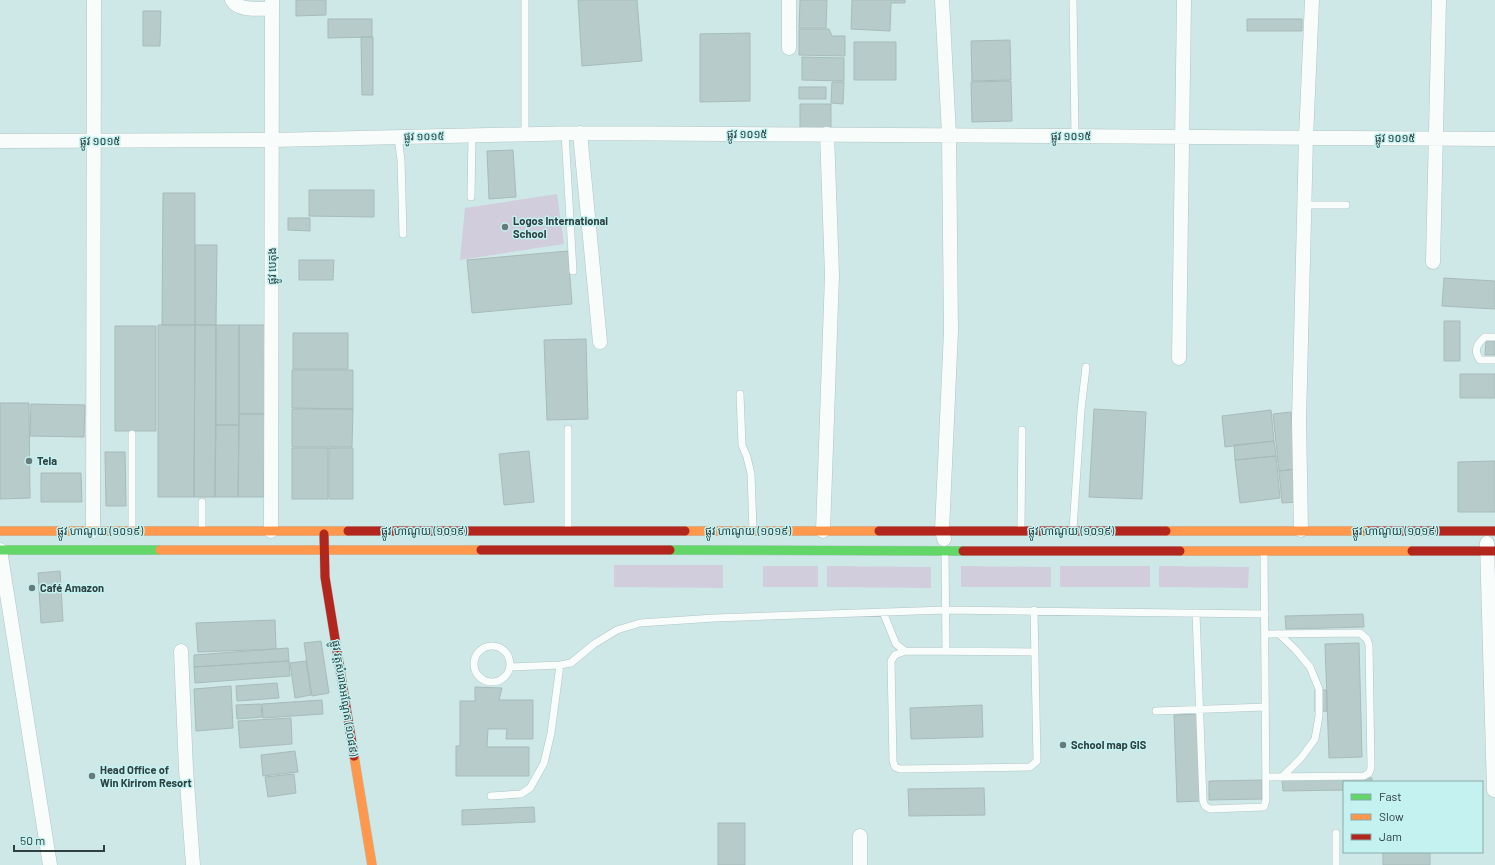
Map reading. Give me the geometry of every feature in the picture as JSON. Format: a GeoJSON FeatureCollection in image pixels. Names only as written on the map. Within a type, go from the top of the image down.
{"type":"FeatureCollection","features":[{"type":"Feature","properties":{"kind":"main road","name":"ផ្លូវ ហាណូយ (១០១៩)"},"geometry":{"type":"LineString","coordinates":[[0,531],[1491,531]]}},
{"type":"Feature","properties":{"kind":"main road","name":"ផ្លូវ វត្តសំរោងអណ្ដែត (១០៨៩)"},"geometry":{"type":"LineString","coordinates":[[324,531],[325,577],[372,865]]}},
{"type":"Feature","properties":{"kind":"main road","name":"ផ្លូវ ហាណូយ (១០១៩)"},"geometry":{"type":"LineString","coordinates":[[0,550],[1491,551]]}},
{"type":"Feature","properties":{"kind":"street"},"geometry":{"type":"LineString","coordinates":[[92,531],[94,0]]}},
{"type":"Feature","properties":{"kind":"street"},"geometry":{"type":"LineString","coordinates":[[232,0],[234,4],[242,8],[272,4]]}},
{"type":"Feature","properties":{"kind":"street"},"geometry":{"type":"LineString","coordinates":[[789,0],[789,48]]}},
{"type":"Feature","properties":{"kind":"street"},"geometry":{"type":"LineString","coordinates":[[942,0],[949,135],[952,331],[942,530],[945,550]]}},
{"type":"Feature","properties":{"kind":"street"},"geometry":{"type":"LineString","coordinates":[[1180,358],[1184,0]]}},
{"type":"Feature","properties":{"kind":"street"},"geometry":{"type":"LineString","coordinates":[[1302,530],[1299,420],[1306,138],[1312,0]]}},
{"type":"Feature","properties":{"kind":"street"},"geometry":{"type":"LineString","coordinates":[[1433,262],[1439,0]]}},
{"type":"Feature","properties":{"kind":"street","name":"ផ្លូវ បេតុង"},"geometry":{"type":"LineString","coordinates":[[271,531],[272,4]]}},
{"type":"Feature","properties":{"kind":"street","name":"ផ្លូវ ១០១៥"},"geometry":{"type":"LineString","coordinates":[[0,141],[272,140],[565,133],[1495,139]]}},
{"type":"Feature","properties":{"kind":"street"},"geometry":{"type":"LineString","coordinates":[[580,133],[600,342]]}},
{"type":"Feature","properties":{"kind":"street"},"geometry":{"type":"LineString","coordinates":[[823,531],[832,275],[827,134]]}},
{"type":"Feature","properties":{"kind":"street"},"geometry":{"type":"LineString","coordinates":[[1491,531],[1494,790]]}},
{"type":"Feature","properties":{"kind":"street"},"geometry":{"type":"LineString","coordinates":[[0,550],[50,865]]}},
{"type":"Feature","properties":{"kind":"street"},"geometry":{"type":"LineString","coordinates":[[181,651],[186,769],[193,865]]}},
{"type":"Feature","properties":{"kind":"street"},"geometry":{"type":"LineString","coordinates":[[860,836],[860,865]]}},
{"type":"Feature","properties":{"kind":"lane"},"geometry":{"type":"LineString","coordinates":[[525,0],[525,134]]}},
{"type":"Feature","properties":{"kind":"lane"},"geometry":{"type":"LineString","coordinates":[[1073,0],[1075,136]]}},
{"type":"Feature","properties":{"kind":"lane"},"geometry":{"type":"LineString","coordinates":[[565,133],[573,271]]}},
{"type":"Feature","properties":{"kind":"lane"},"geometry":{"type":"LineString","coordinates":[[471,197],[472,135]]}},
{"type":"Feature","properties":{"kind":"lane"},"geometry":{"type":"LineString","coordinates":[[398,137],[402,160],[403,234]]}},
{"type":"Feature","properties":{"kind":"lane"},"geometry":{"type":"LineString","coordinates":[[1304,205],[1346,206]]}},
{"type":"Feature","properties":{"kind":"lane"},"geometry":{"type":"LineString","coordinates":[[1495,337],[1484,337],[1477,345],[1476,355],[1480,360],[1495,360]]}},
{"type":"Feature","properties":{"kind":"lane"},"geometry":{"type":"LineString","coordinates":[[1073,531],[1081,410],[1086,368]]}},
{"type":"Feature","properties":{"kind":"lane"},"geometry":{"type":"LineString","coordinates":[[740,394],[742,445],[747,457],[751,474],[753,531]]}},
{"type":"Feature","properties":{"kind":"lane"},"geometry":{"type":"LineString","coordinates":[[568,429],[568,531]]}},
{"type":"Feature","properties":{"kind":"lane"},"geometry":{"type":"LineString","coordinates":[[1021,531],[1022,430]]}},
{"type":"Feature","properties":{"kind":"lane"},"geometry":{"type":"LineString","coordinates":[[132,434],[132,531]]}},
{"type":"Feature","properties":{"kind":"lane"},"geometry":{"type":"LineString","coordinates":[[202,502],[202,531]]}},
{"type":"Feature","properties":{"kind":"lane"},"geometry":{"type":"LineString","coordinates":[[945,550],[946,651]]}},
{"type":"Feature","properties":{"kind":"lane"},"geometry":{"type":"LineString","coordinates":[[1196,613],[1201,710],[1203,801],[1205,806],[1210,809],[1264,807],[1266,800],[1266,777],[1264,551]]}},
{"type":"Feature","properties":{"kind":"lane"},"geometry":{"type":"LineString","coordinates":[[511,667],[560,666],[571,663],[594,644],[617,630],[640,624],[714,618],[946,610],[1265,614]]}},
{"type":"Feature","properties":{"kind":"lane"},"geometry":{"type":"LineString","coordinates":[[1034,610],[1035,652],[1037,761],[1034,765],[1030,767],[900,769],[895,767],[893,761],[890,661],[895,655],[905,651],[1035,652]]}},
{"type":"Feature","properties":{"kind":"lane"},"geometry":{"type":"LineString","coordinates":[[883,612],[896,644],[905,651]]}},
{"type":"Feature","properties":{"kind":"lane"},"geometry":{"type":"LineString","coordinates":[[1265,634],[1360,633],[1368,639],[1371,768],[1369,773],[1364,776],[1266,777]]}},
{"type":"Feature","properties":{"kind":"lane"},"geometry":{"type":"LineString","coordinates":[[1279,634],[1295,649],[1310,667],[1319,689],[1319,716],[1315,739],[1301,758],[1282,777]]}},
{"type":"Feature","properties":{"kind":"lane"},"geometry":{"type":"LineString","coordinates":[[486,646],[498,646],[508,654],[511,667],[505,677],[500,681],[489,682],[478,677],[475,672],[474,660],[481,649],[486,646]]}},
{"type":"Feature","properties":{"kind":"lane"},"geometry":{"type":"LineString","coordinates":[[491,796],[521,794],[530,788],[544,763],[551,732],[560,666]]}},
{"type":"Feature","properties":{"kind":"lane"},"geometry":{"type":"LineString","coordinates":[[1156,711],[1265,707]]}},
{"type":"Feature","properties":{"kind":"lane"},"geometry":{"type":"LineString","coordinates":[[1336,833],[1336,865]]}},
{"type":"Feature","properties":{"kind":"shaded area"},"geometry":{"type":"Polygon","coordinates":[[[557,194],[564,244],[460,260],[465,208],[557,194]]]}},
{"type":"Feature","properties":{"kind":"shaded area"},"geometry":{"type":"Polygon","coordinates":[[[614,565],[723,565],[723,588],[614,587],[614,565]]]}},
{"type":"Feature","properties":{"kind":"shaded area"},"geometry":{"type":"Polygon","coordinates":[[[763,566],[818,566],[818,587],[763,587],[763,566]]]}},
{"type":"Feature","properties":{"kind":"shaded area"},"geometry":{"type":"Polygon","coordinates":[[[827,566],[931,567],[931,588],[827,587],[827,566]]]}},
{"type":"Feature","properties":{"kind":"shaded area"},"geometry":{"type":"Polygon","coordinates":[[[961,566],[1051,567],[1051,587],[961,587],[961,566]]]}},
{"type":"Feature","properties":{"kind":"shaded area"},"geometry":{"type":"Polygon","coordinates":[[[1060,566],[1150,566],[1150,587],[1060,587],[1060,566]]]}},
{"type":"Feature","properties":{"kind":"shaded area"},"geometry":{"type":"Polygon","coordinates":[[[1159,566],[1249,567],[1248,588],[1159,587],[1159,566]]]}},
{"type":"Feature","properties":{"kind":"building"},"geometry":{"type":"Polygon","coordinates":[[[296,0],[326,0],[326,15],[296,16],[296,0]]]}},
{"type":"Feature","properties":{"kind":"building"},"geometry":{"type":"Polygon","coordinates":[[[578,0],[637,0],[642,61],[582,66],[578,0]]]}},
{"type":"Feature","properties":{"kind":"building"},"geometry":{"type":"Polygon","coordinates":[[[800,0],[827,0],[826,28],[799,28],[800,0]]]}},
{"type":"Feature","properties":{"kind":"building"},"geometry":{"type":"Polygon","coordinates":[[[852,0],[905,0],[905,3],[891,3],[890,31],[851,29],[852,0]]]}},
{"type":"Feature","properties":{"kind":"building"},"geometry":{"type":"Polygon","coordinates":[[[143,11],[161,11],[160,46],[143,46],[143,11]]]}},
{"type":"Feature","properties":{"kind":"building"},"geometry":{"type":"Polygon","coordinates":[[[328,19],[372,19],[372,37],[328,38],[328,19]]]}},
{"type":"Feature","properties":{"kind":"building"},"geometry":{"type":"Polygon","coordinates":[[[1247,19],[1302,19],[1302,31],[1247,31],[1247,19]]]}},
{"type":"Feature","properties":{"kind":"building"},"geometry":{"type":"Polygon","coordinates":[[[799,29],[829,29],[832,36],[845,36],[845,56],[799,55],[799,29]]]}},
{"type":"Feature","properties":{"kind":"building"},"geometry":{"type":"Polygon","coordinates":[[[750,33],[750,101],[700,102],[700,34],[750,33]]]}},
{"type":"Feature","properties":{"kind":"building"},"geometry":{"type":"Polygon","coordinates":[[[361,37],[373,37],[373,95],[362,95],[361,37]]]}},
{"type":"Feature","properties":{"kind":"building"},"geometry":{"type":"Polygon","coordinates":[[[1010,40],[1011,80],[972,81],[971,41],[1010,40]]]}},
{"type":"Feature","properties":{"kind":"building"},"geometry":{"type":"Polygon","coordinates":[[[854,42],[896,42],[896,80],[854,80],[854,42]]]}},
{"type":"Feature","properties":{"kind":"building"},"geometry":{"type":"Polygon","coordinates":[[[802,57],[844,58],[844,81],[802,80],[802,57]]]}},
{"type":"Feature","properties":{"kind":"building"},"geometry":{"type":"Polygon","coordinates":[[[1011,81],[1012,121],[972,122],[971,82],[1011,81]]]}},
{"type":"Feature","properties":{"kind":"building"},"geometry":{"type":"Polygon","coordinates":[[[832,82],[844,82],[843,104],[831,103],[832,82]]]}},
{"type":"Feature","properties":{"kind":"building"},"geometry":{"type":"Polygon","coordinates":[[[799,87],[826,87],[826,99],[799,99],[799,87]]]}},
{"type":"Feature","properties":{"kind":"building"},"geometry":{"type":"Polygon","coordinates":[[[800,104],[831,104],[831,129],[800,128],[800,104]]]}},
{"type":"Feature","properties":{"kind":"building"},"geometry":{"type":"Polygon","coordinates":[[[513,150],[516,197],[489,199],[487,151],[513,150]]]}},
{"type":"Feature","properties":{"kind":"building"},"geometry":{"type":"Polygon","coordinates":[[[309,190],[374,190],[374,217],[309,216],[309,190]]]}},
{"type":"Feature","properties":{"kind":"building"},"geometry":{"type":"Polygon","coordinates":[[[163,193],[195,193],[195,325],[162,325],[163,193]]]}},
{"type":"Feature","properties":{"kind":"building"},"geometry":{"type":"Polygon","coordinates":[[[288,218],[310,218],[310,231],[288,230],[288,218]]]}},
{"type":"Feature","properties":{"kind":"building"},"geometry":{"type":"Polygon","coordinates":[[[195,245],[217,245],[216,325],[195,325],[195,245]]]}},
{"type":"Feature","properties":{"kind":"building"},"geometry":{"type":"Polygon","coordinates":[[[568,251],[572,304],[472,313],[467,260],[568,251]]]}},
{"type":"Feature","properties":{"kind":"building"},"geometry":{"type":"Polygon","coordinates":[[[299,260],[334,260],[333,280],[299,280],[299,260]]]}},
{"type":"Feature","properties":{"kind":"building"},"geometry":{"type":"Polygon","coordinates":[[[1444,278],[1495,281],[1495,309],[1442,306],[1444,278]]]}},
{"type":"Feature","properties":{"kind":"building"},"geometry":{"type":"Polygon","coordinates":[[[1444,321],[1460,321],[1460,361],[1444,361],[1444,321]]]}},
{"type":"Feature","properties":{"kind":"building"},"geometry":{"type":"Polygon","coordinates":[[[158,325],[195,325],[194,497],[158,497],[158,325]]]}},
{"type":"Feature","properties":{"kind":"building"},"geometry":{"type":"Polygon","coordinates":[[[195,325],[216,325],[215,497],[194,497],[195,325]]]}},
{"type":"Feature","properties":{"kind":"building"},"geometry":{"type":"Polygon","coordinates":[[[216,325],[239,325],[239,425],[216,425],[216,325]]]}},
{"type":"Feature","properties":{"kind":"building"},"geometry":{"type":"Polygon","coordinates":[[[239,325],[265,325],[265,414],[239,414],[239,325]]]}},
{"type":"Feature","properties":{"kind":"building"},"geometry":{"type":"Polygon","coordinates":[[[115,326],[156,326],[156,431],[115,431],[115,326]]]}},
{"type":"Feature","properties":{"kind":"building"},"geometry":{"type":"Polygon","coordinates":[[[293,333],[348,333],[348,369],[293,369],[293,333]]]}},
{"type":"Feature","properties":{"kind":"building"},"geometry":{"type":"Polygon","coordinates":[[[586,339],[588,419],[547,420],[544,340],[586,339]]]}},
{"type":"Feature","properties":{"kind":"building"},"geometry":{"type":"Polygon","coordinates":[[[1486,341],[1495,341],[1495,355],[1485,355],[1486,341]]]}},
{"type":"Feature","properties":{"kind":"building"},"geometry":{"type":"Polygon","coordinates":[[[292,370],[353,370],[353,409],[292,408],[292,370]]]}},
{"type":"Feature","properties":{"kind":"building"},"geometry":{"type":"Polygon","coordinates":[[[1460,374],[1495,374],[1495,398],[1460,398],[1460,374]]]}},
{"type":"Feature","properties":{"kind":"building"},"geometry":{"type":"Polygon","coordinates":[[[0,403],[29,403],[30,498],[0,499],[0,403]]]}},
{"type":"Feature","properties":{"kind":"building"},"geometry":{"type":"Polygon","coordinates":[[[31,404],[85,405],[84,437],[30,436],[31,404]]]}},
{"type":"Feature","properties":{"kind":"building"},"geometry":{"type":"Polygon","coordinates":[[[292,409],[353,409],[352,447],[292,447],[292,409]]]}},
{"type":"Feature","properties":{"kind":"building"},"geometry":{"type":"Polygon","coordinates":[[[1094,409],[1146,412],[1142,499],[1089,497],[1094,409]]]}},
{"type":"Feature","properties":{"kind":"building"},"geometry":{"type":"Polygon","coordinates":[[[1271,410],[1274,441],[1225,447],[1222,416],[1271,410]]]}},
{"type":"Feature","properties":{"kind":"building"},"geometry":{"type":"Polygon","coordinates":[[[1291,412],[1296,469],[1279,471],[1273,414],[1291,412]]]}},
{"type":"Feature","properties":{"kind":"building"},"geometry":{"type":"Polygon","coordinates":[[[239,414],[265,414],[264,497],[238,497],[239,414]]]}},
{"type":"Feature","properties":{"kind":"building"},"geometry":{"type":"Polygon","coordinates":[[[216,425],[239,425],[238,497],[215,497],[216,425]]]}},
{"type":"Feature","properties":{"kind":"building"},"geometry":{"type":"Polygon","coordinates":[[[1274,441],[1276,456],[1235,460],[1234,445],[1274,441]]]}},
{"type":"Feature","properties":{"kind":"building"},"geometry":{"type":"Polygon","coordinates":[[[292,448],[328,448],[328,499],[292,499],[292,448]]]}},
{"type":"Feature","properties":{"kind":"building"},"geometry":{"type":"Polygon","coordinates":[[[329,448],[353,448],[353,499],[329,499],[329,448]]]}},
{"type":"Feature","properties":{"kind":"building"},"geometry":{"type":"Polygon","coordinates":[[[529,451],[534,502],[504,505],[499,454],[529,451]]]}},
{"type":"Feature","properties":{"kind":"building"},"geometry":{"type":"Polygon","coordinates":[[[105,452],[125,452],[126,506],[106,506],[105,452]]]}},
{"type":"Feature","properties":{"kind":"building"},"geometry":{"type":"Polygon","coordinates":[[[1276,456],[1280,498],[1240,503],[1235,460],[1276,456]]]}},
{"type":"Feature","properties":{"kind":"building"},"geometry":{"type":"Polygon","coordinates":[[[1495,461],[1495,512],[1458,512],[1458,462],[1495,461]]]}},
{"type":"Feature","properties":{"kind":"building"},"geometry":{"type":"Polygon","coordinates":[[[1296,469],[1299,502],[1282,503],[1279,471],[1296,469]]]}},
{"type":"Feature","properties":{"kind":"building"},"geometry":{"type":"Polygon","coordinates":[[[41,473],[81,473],[82,502],[41,502],[41,473]]]}},
{"type":"Feature","properties":{"kind":"building"},"geometry":{"type":"Polygon","coordinates":[[[60,571],[63,621],[41,623],[38,573],[60,571]]]}},
{"type":"Feature","properties":{"kind":"building"},"geometry":{"type":"Polygon","coordinates":[[[1363,614],[1364,627],[1286,629],[1285,616],[1363,614]]]}},
{"type":"Feature","properties":{"kind":"building"},"geometry":{"type":"Polygon","coordinates":[[[275,620],[276,649],[198,652],[196,623],[275,620]]]}},
{"type":"Feature","properties":{"kind":"building"},"geometry":{"type":"Polygon","coordinates":[[[321,641],[329,693],[312,696],[304,643],[321,641]]]}},
{"type":"Feature","properties":{"kind":"building"},"geometry":{"type":"Polygon","coordinates":[[[1359,643],[1362,757],[1329,758],[1325,644],[1359,643]]]}},
{"type":"Feature","properties":{"kind":"building"},"geometry":{"type":"Polygon","coordinates":[[[288,648],[289,661],[194,667],[194,655],[288,648]]]}},
{"type":"Feature","properties":{"kind":"building"},"geometry":{"type":"Polygon","coordinates":[[[289,661],[290,676],[195,683],[194,667],[289,661]]]}},
{"type":"Feature","properties":{"kind":"building"},"geometry":{"type":"Polygon","coordinates":[[[306,661],[311,695],[295,698],[290,663],[306,661]]]}},
{"type":"Feature","properties":{"kind":"building"},"geometry":{"type":"Polygon","coordinates":[[[277,683],[279,698],[237,701],[236,686],[277,683]]]}},
{"type":"Feature","properties":{"kind":"building"},"geometry":{"type":"Polygon","coordinates":[[[231,686],[233,728],[196,731],[194,689],[231,686]]]}},
{"type":"Feature","properties":{"kind":"building"},"geometry":{"type":"Polygon","coordinates":[[[475,687],[502,688],[499,700],[533,700],[533,739],[506,739],[507,729],[488,729],[487,747],[529,747],[529,776],[456,776],[456,746],[460,746],[460,701],[475,701],[475,687]]]}},
{"type":"Feature","properties":{"kind":"building"},"geometry":{"type":"Polygon","coordinates":[[[1315,690],[1327,690],[1327,711],[1315,712],[1315,690]]]}},
{"type":"Feature","properties":{"kind":"building"},"geometry":{"type":"Polygon","coordinates":[[[322,700],[323,714],[263,718],[262,704],[322,700]]]}},
{"type":"Feature","properties":{"kind":"building"},"geometry":{"type":"Polygon","coordinates":[[[261,704],[262,717],[237,719],[236,705],[261,704]]]}},
{"type":"Feature","properties":{"kind":"building"},"geometry":{"type":"Polygon","coordinates":[[[982,705],[983,737],[911,739],[910,708],[982,705]]]}},
{"type":"Feature","properties":{"kind":"building"},"geometry":{"type":"Polygon","coordinates":[[[1200,714],[1202,801],[1177,802],[1174,715],[1200,714]]]}},
{"type":"Feature","properties":{"kind":"building"},"geometry":{"type":"Polygon","coordinates":[[[291,718],[292,744],[240,748],[238,721],[291,718]]]}},
{"type":"Feature","properties":{"kind":"building"},"geometry":{"type":"Polygon","coordinates":[[[295,751],[298,772],[263,776],[261,755],[295,751]]]}},
{"type":"Feature","properties":{"kind":"building"},"geometry":{"type":"Polygon","coordinates":[[[294,774],[296,793],[268,797],[265,777],[294,774]]]}},
{"type":"Feature","properties":{"kind":"building"},"geometry":{"type":"Polygon","coordinates":[[[1372,778],[1372,781],[1343,781],[1343,790],[1283,791],[1282,780],[1372,778]]]}},
{"type":"Feature","properties":{"kind":"building"},"geometry":{"type":"Polygon","coordinates":[[[1262,780],[1262,799],[1209,800],[1209,781],[1262,780]]]}},
{"type":"Feature","properties":{"kind":"building"},"geometry":{"type":"Polygon","coordinates":[[[984,788],[985,815],[909,816],[908,789],[984,788]]]}},
{"type":"Feature","properties":{"kind":"building"},"geometry":{"type":"Polygon","coordinates":[[[534,807],[535,822],[462,825],[462,810],[534,807]]]}},
{"type":"Feature","properties":{"kind":"building"},"geometry":{"type":"Polygon","coordinates":[[[718,823],[745,823],[745,865],[718,865],[718,823]]]}},
{"type":"Feature","properties":{"kind":"building"},"geometry":{"type":"Polygon","coordinates":[[[1383,853],[1430,853],[1430,865],[1383,865],[1383,853]]]}},
{"type":"Feature","properties":{"kind":"traffic: fast"},"geometry":{"type":"LineString","coordinates":[[0,550],[160,550]]}},
{"type":"Feature","properties":{"kind":"traffic: fast"},"geometry":{"type":"LineString","coordinates":[[670,550],[963,551]]}},
{"type":"Feature","properties":{"kind":"traffic: slow"},"geometry":{"type":"LineString","coordinates":[[0,531],[348,531]]}},
{"type":"Feature","properties":{"kind":"traffic: slow"},"geometry":{"type":"LineString","coordinates":[[685,531],[879,531]]}},
{"type":"Feature","properties":{"kind":"traffic: slow"},"geometry":{"type":"LineString","coordinates":[[1166,531],[1368,531]]}},
{"type":"Feature","properties":{"kind":"traffic: slow"},"geometry":{"type":"LineString","coordinates":[[160,550],[481,550]]}},
{"type":"Feature","properties":{"kind":"traffic: slow"},"geometry":{"type":"LineString","coordinates":[[1180,551],[1412,551]]}},
{"type":"Feature","properties":{"kind":"traffic: slow"},"geometry":{"type":"LineString","coordinates":[[354,756],[372,865]]}},
{"type":"Feature","properties":{"kind":"traffic: jam"},"geometry":{"type":"LineString","coordinates":[[348,531],[685,531]]}},
{"type":"Feature","properties":{"kind":"traffic: jam"},"geometry":{"type":"LineString","coordinates":[[879,531],[1166,531]]}},
{"type":"Feature","properties":{"kind":"traffic: jam"},"geometry":{"type":"LineString","coordinates":[[1368,531],[1495,531]]}},
{"type":"Feature","properties":{"kind":"traffic: jam"},"geometry":{"type":"LineString","coordinates":[[324,534],[325,577],[354,756]]}},
{"type":"Feature","properties":{"kind":"traffic: jam"},"geometry":{"type":"LineString","coordinates":[[481,550],[670,550]]}},
{"type":"Feature","properties":{"kind":"traffic: jam"},"geometry":{"type":"LineString","coordinates":[[963,551],[1180,551]]}},
{"type":"Feature","properties":{"kind":"traffic: jam"},"geometry":{"type":"LineString","coordinates":[[1412,551],[1495,551]]}},
{"type":"Feature","properties":{"kind":"place","name":"Logos International School"},"geometry":{"type":"Point","coordinates":[505,227]}},
{"type":"Feature","properties":{"kind":"place","name":"Tela"},"geometry":{"type":"Point","coordinates":[29,461]}},
{"type":"Feature","properties":{"kind":"place","name":"Café Amazon"},"geometry":{"type":"Point","coordinates":[32,588]}},
{"type":"Feature","properties":{"kind":"place","name":"School map GIS"},"geometry":{"type":"Point","coordinates":[1063,745]}},
{"type":"Feature","properties":{"kind":"place","name":"Head Office of Win Kirirom Resort"},"geometry":{"type":"Point","coordinates":[92,776]}}]}
